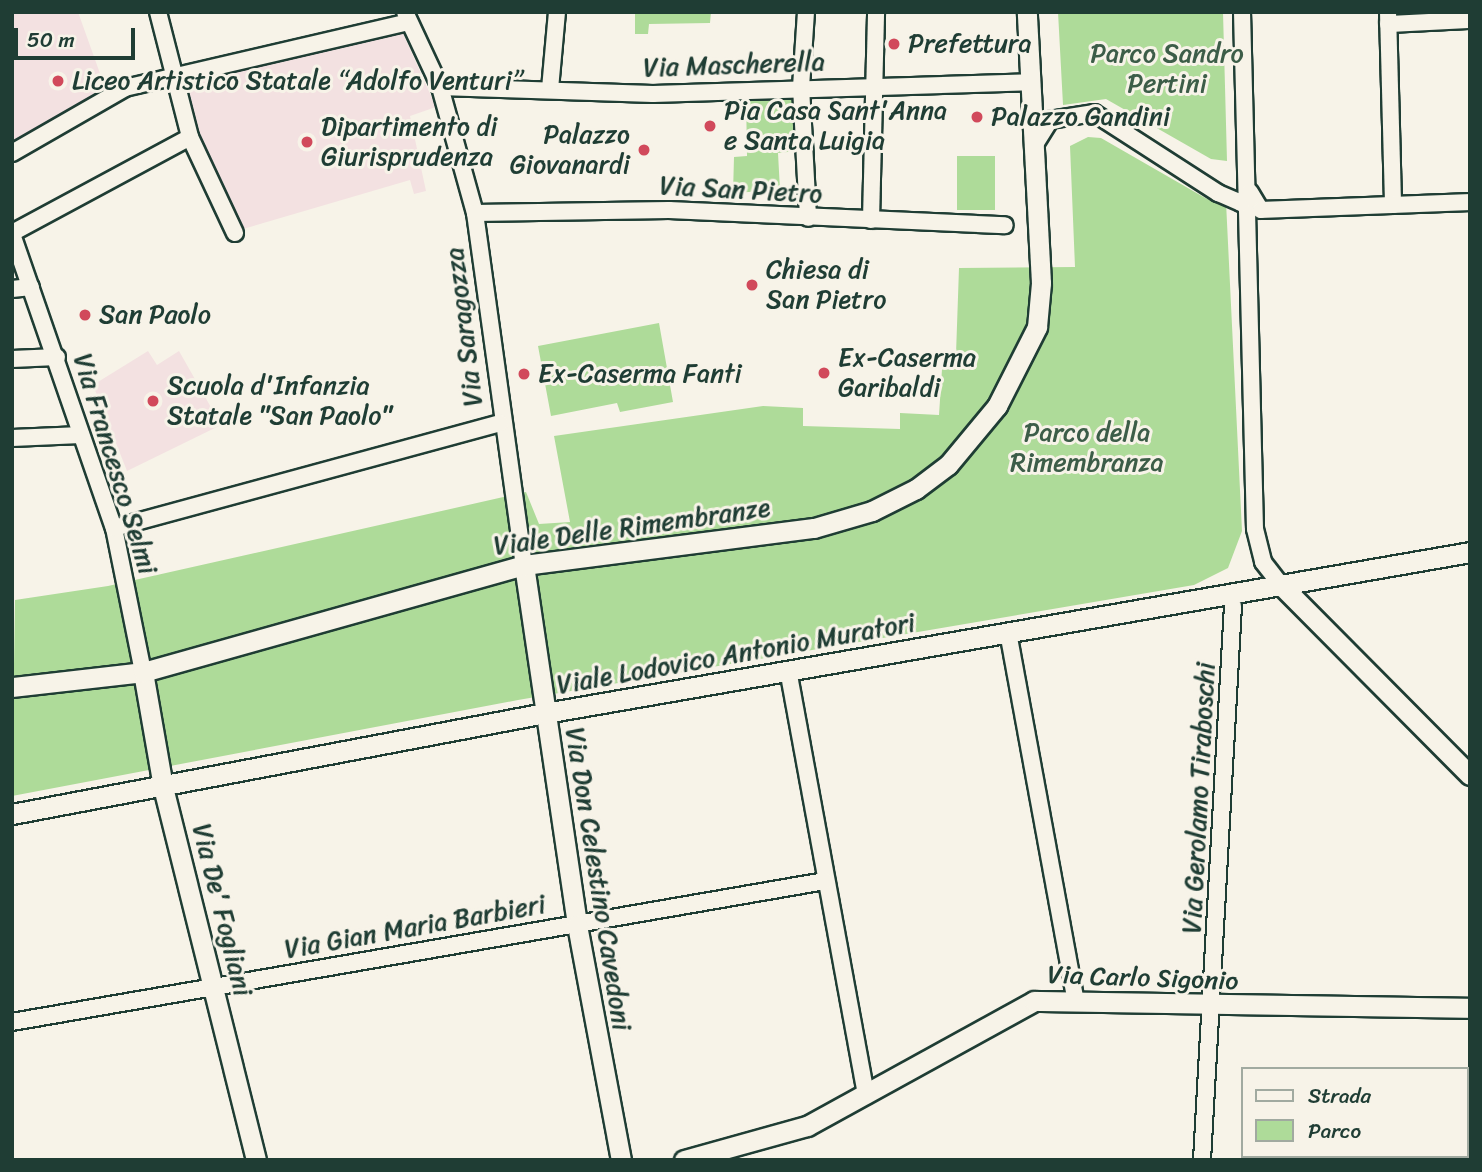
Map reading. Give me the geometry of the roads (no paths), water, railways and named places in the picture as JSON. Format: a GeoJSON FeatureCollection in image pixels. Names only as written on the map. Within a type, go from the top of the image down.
{"type":"FeatureCollection","features":[{"type":"Feature","properties":{"kind":"street"},"geometry":{"type":"LineString","coordinates":[[158,12],[190,137],[235,233]]}},
{"type":"Feature","properties":{"kind":"street"},"geometry":{"type":"LineString","coordinates":[[550,89],[557,12]]}},
{"type":"Feature","properties":{"kind":"street"},"geometry":{"type":"LineString","coordinates":[[806,12],[801,87],[808,218]]}},
{"type":"Feature","properties":{"kind":"street"},"geometry":{"type":"LineString","coordinates":[[871,220],[876,12]]}},
{"type":"Feature","properties":{"kind":"street"},"geometry":{"type":"LineString","coordinates":[[1027,12],[1032,151]]}},
{"type":"Feature","properties":{"kind":"street"},"geometry":{"type":"LineString","coordinates":[[1242,12],[1255,529],[1263,562],[1281,585],[1470,775]]}},
{"type":"Feature","properties":{"kind":"street"},"geometry":{"type":"LineString","coordinates":[[12,153],[125,88],[172,73],[407,17]]}},
{"type":"Feature","properties":{"kind":"street","name":"Via Saragozza"},"geometry":{"type":"LineString","coordinates":[[407,17],[440,87],[475,213],[500,423],[524,565]]}},
{"type":"Feature","properties":{"kind":"street"},"geometry":{"type":"LineString","coordinates":[[1393,205],[1388,18],[1470,20]]}},
{"type":"Feature","properties":{"kind":"street","name":"Via Mascherella"},"geometry":{"type":"LineString","coordinates":[[440,87],[653,94],[873,84],[1030,82]]}},
{"type":"Feature","properties":{"kind":"street"},"geometry":{"type":"LineString","coordinates":[[1032,151],[1050,120],[1094,113],[1218,193],[1241,203],[1248,187]]}},
{"type":"Feature","properties":{"kind":"street"},"geometry":{"type":"LineString","coordinates":[[12,233],[190,137]]}},
{"type":"Feature","properties":{"kind":"street","name":"Viale Delle Rimembranze"},"geometry":{"type":"LineString","coordinates":[[12,687],[143,672],[524,565],[814,528],[872,511],[948,465],[997,406],[1030,349],[1041,283],[1032,151]]}},
{"type":"Feature","properties":{"kind":"street"},"geometry":{"type":"LineString","coordinates":[[1248,187],[1261,210],[1470,202]]}},
{"type":"Feature","properties":{"kind":"street","name":"Via San Pietro"},"geometry":{"type":"LineString","coordinates":[[475,213],[669,210],[1005,225]]}},
{"type":"Feature","properties":{"kind":"street","name":"Via Francesco Selmi"},"geometry":{"type":"LineString","coordinates":[[12,233],[57,356],[114,528],[143,672]]}},
{"type":"Feature","properties":{"kind":"street"},"geometry":{"type":"LineString","coordinates":[[12,289],[31,287]]}},
{"type":"Feature","properties":{"kind":"street"},"geometry":{"type":"LineString","coordinates":[[12,359],[57,356]]}},
{"type":"Feature","properties":{"kind":"street"},"geometry":{"type":"LineString","coordinates":[[114,528],[500,423]]}},
{"type":"Feature","properties":{"kind":"street"},"geometry":{"type":"LineString","coordinates":[[12,438],[81,435]]}},
{"type":"Feature","properties":{"kind":"street","name":"Viale Lodovico Antonio Muratori"},"geometry":{"type":"LineString","coordinates":[[12,814],[545,713],[789,675],[1009,632],[1470,552]]}},
{"type":"Feature","properties":{"kind":"street","name":"Via Don Celestino Cavedoni"},"geometry":{"type":"LineString","coordinates":[[524,565],[577,925],[621,1160]]}},
{"type":"Feature","properties":{"kind":"street","name":"Via Gerolamo Tiraboschi"},"geometry":{"type":"LineString","coordinates":[[1202,1160],[1233,606]]}},
{"type":"Feature","properties":{"kind":"street"},"geometry":{"type":"LineString","coordinates":[[1009,632],[1076,1002]]}},
{"type":"Feature","properties":{"kind":"street","name":"Via De' Fogliani"},"geometry":{"type":"LineString","coordinates":[[143,672],[163,787],[256,1160]]}},
{"type":"Feature","properties":{"kind":"street"},"geometry":{"type":"LineString","coordinates":[[789,675],[866,1095]]}},
{"type":"Feature","properties":{"kind":"street","name":"Via Gian Maria Barbieri"},"geometry":{"type":"LineString","coordinates":[[12,1022],[825,881]]}},
{"type":"Feature","properties":{"kind":"street","name":"Via Carlo Sigonio"},"geometry":{"type":"LineString","coordinates":[[684,1160],[751,1153],[866,1095],[1034,1001],[1212,1007],[1470,1008]]}},
{"type":"Feature","properties":{"kind":"place","name":"Prefettura"},"geometry":{"type":"Point","coordinates":[894,44]}},
{"type":"Feature","properties":{"kind":"place","name":"Liceo Artistico Statale “Adolfo Venturi”"},"geometry":{"type":"Point","coordinates":[58,81]}},
{"type":"Feature","properties":{"kind":"place","name":"Palazzo Gandini"},"geometry":{"type":"Point","coordinates":[977,117]}},
{"type":"Feature","properties":{"kind":"place","name":"Pia Casa Sant'Anna e Santa Luigia"},"geometry":{"type":"Point","coordinates":[710,126]}},
{"type":"Feature","properties":{"kind":"place","name":"Dipartimento di Giurisprudenza"},"geometry":{"type":"Point","coordinates":[307,142]}},
{"type":"Feature","properties":{"kind":"place","name":"Palazzo Giovanardi"},"geometry":{"type":"Point","coordinates":[644,150]}},
{"type":"Feature","properties":{"kind":"place","name":"Chiesa di San Pietro"},"geometry":{"type":"Point","coordinates":[752,285]}},
{"type":"Feature","properties":{"kind":"place","name":"San Paolo"},"geometry":{"type":"Point","coordinates":[85,315]}},
{"type":"Feature","properties":{"kind":"place","name":"Ex-Caserma Garibaldi"},"geometry":{"type":"Point","coordinates":[824,373]}},
{"type":"Feature","properties":{"kind":"place","name":"Ex-Caserma Fanti"},"geometry":{"type":"Point","coordinates":[524,374]}},
{"type":"Feature","properties":{"kind":"place","name":"Scuola d'Infanzia Statale \"San Paolo\""},"geometry":{"type":"Point","coordinates":[153,401]}},
{"type":"Feature","properties":{"kind":"park label","name":"Parco Sandro Pertini"},"geometry":{"type":"Point","coordinates":[1167,69]}},
{"type":"Feature","properties":{"kind":"park label","name":"Parco della Rimembranza"},"geometry":{"type":"Point","coordinates":[1087,448]}}]}
